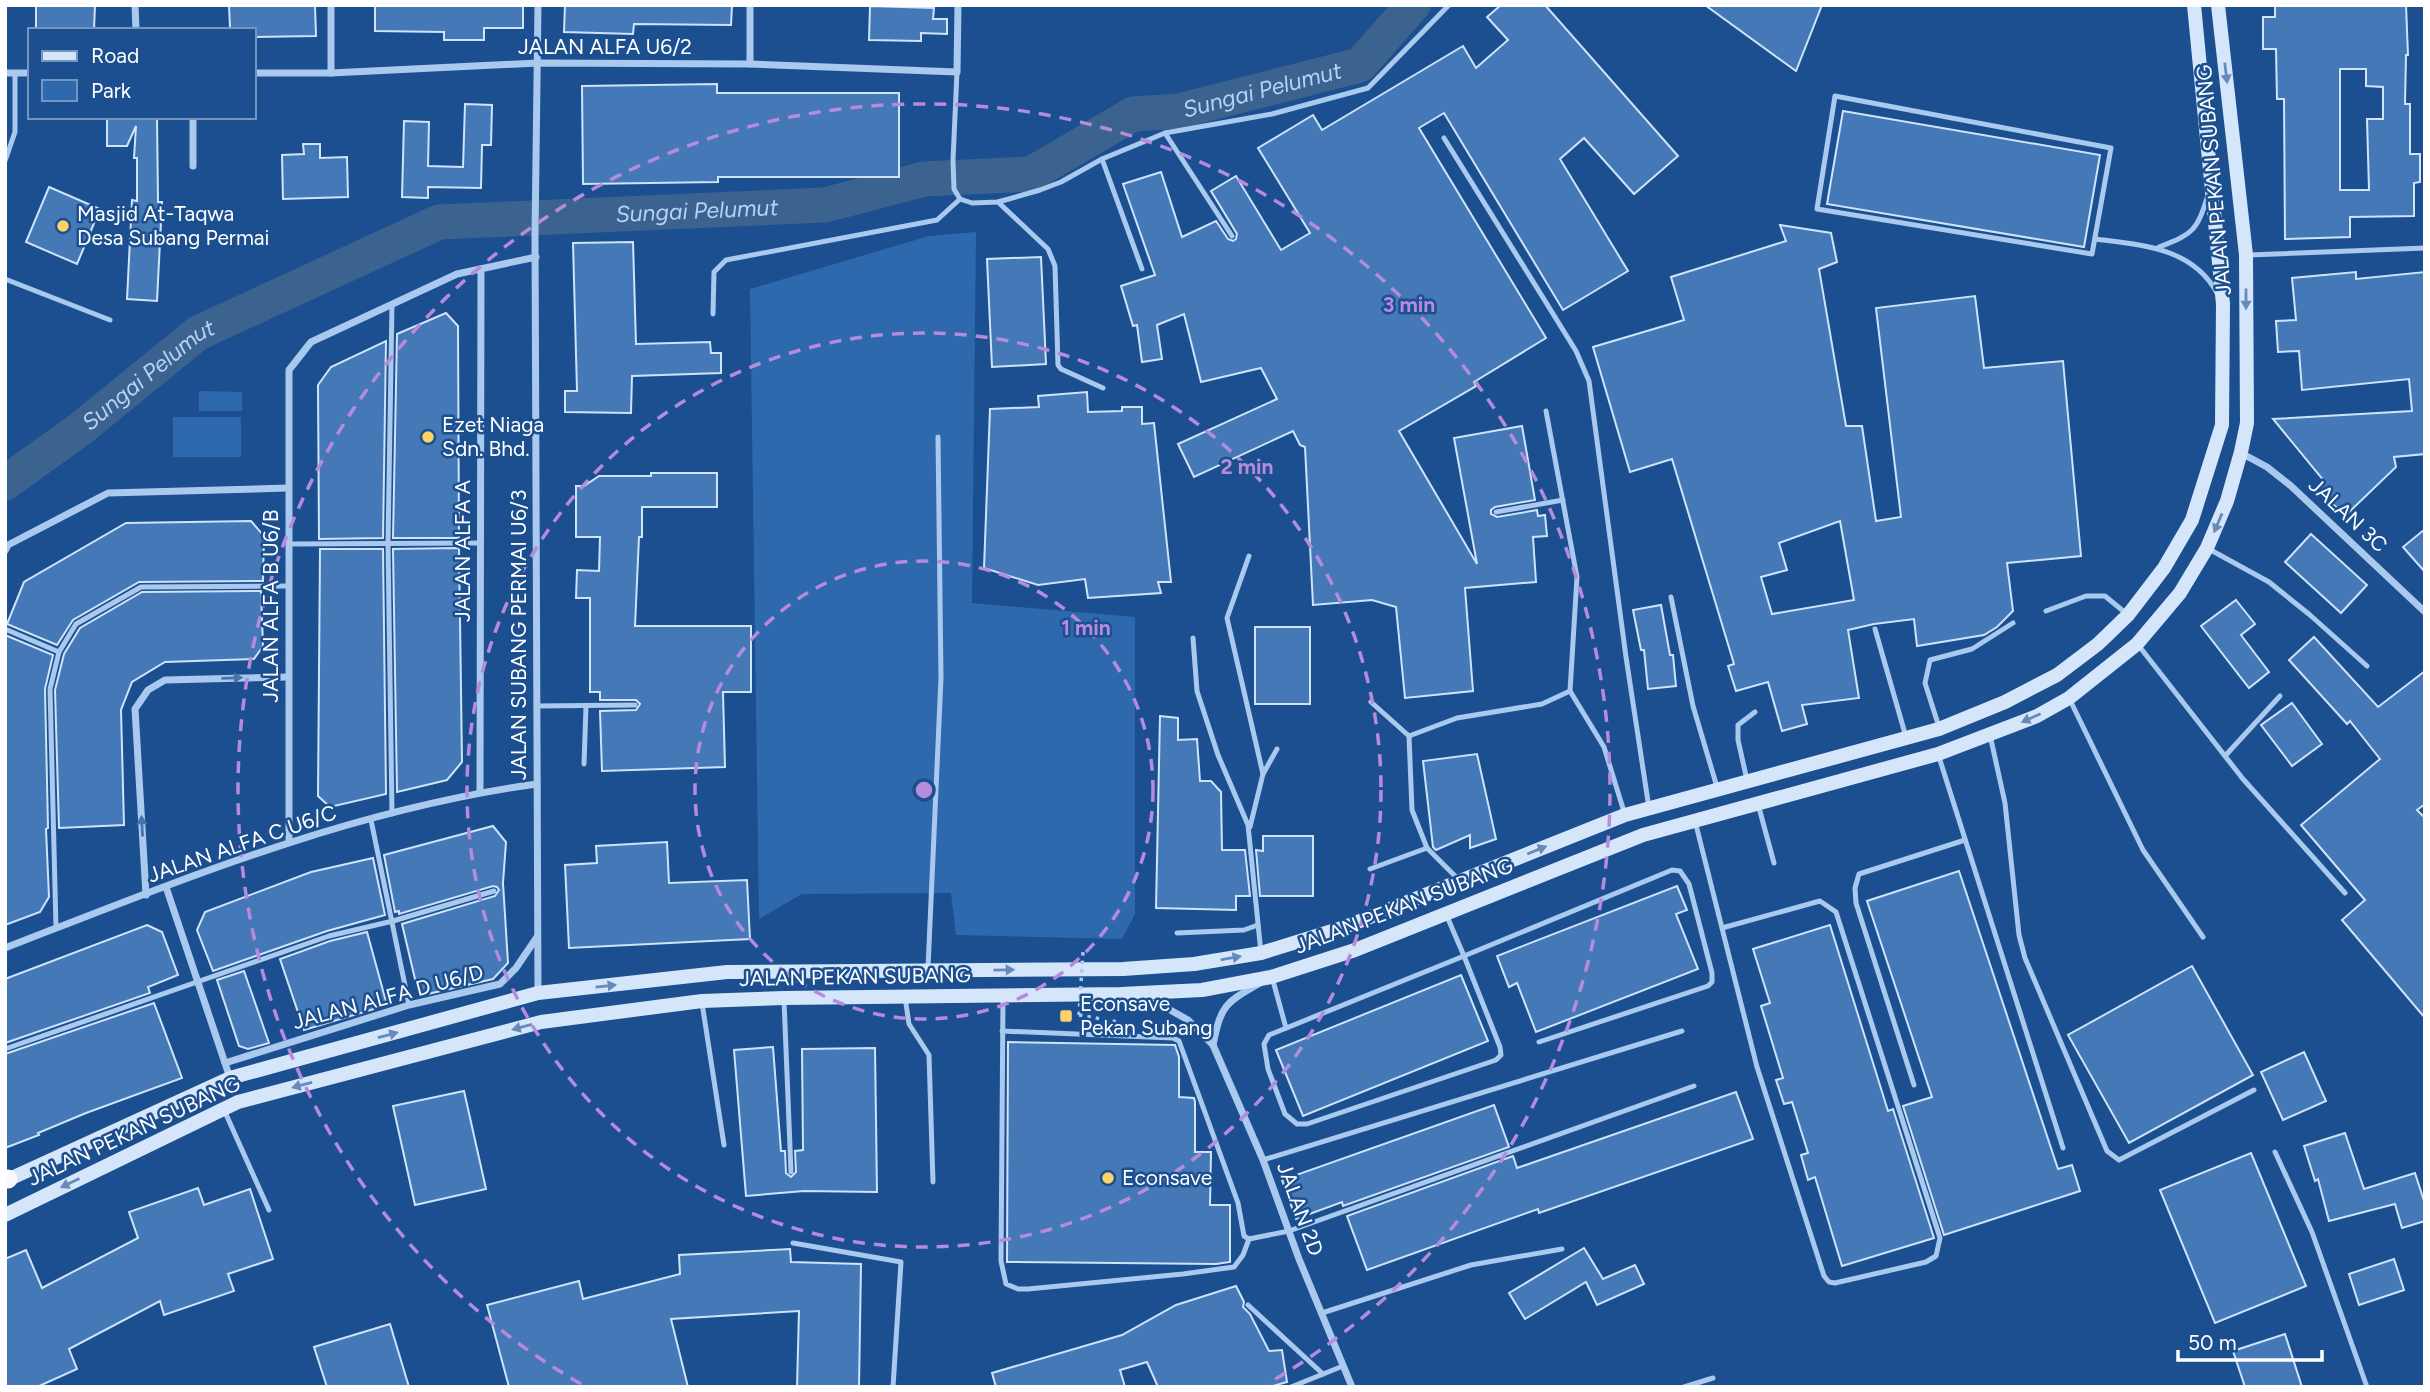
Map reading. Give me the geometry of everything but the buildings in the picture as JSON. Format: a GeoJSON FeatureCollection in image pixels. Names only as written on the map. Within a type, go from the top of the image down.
{"type":"FeatureCollection","features":[{"type":"Feature","properties":{"kind":"main road","name":"JALAN PEKAN SUBANG"},"geometry":{"type":"LineString","coordinates":[[6,1180],[230,1078],[538,993],[727,972],[1123,969],[1194,964],[1261,953],[1345,927],[1625,815],[1939,729],[2005,702],[2057,675],[2098,644],[2128,615],[2164,568],[2192,520],[2222,425],[2223,304],[2194,5]]}},
{"type":"Feature","properties":{"kind":"main road","name":"JALAN PEKAN SUBANG"},"geometry":{"type":"LineString","coordinates":[[5,1214],[237,1102],[541,1022],[702,1001],[1121,994],[1202,990],[1271,977],[1355,950],[1643,835],[1938,754],[2037,716],[2069,698],[2137,644],[2179,593],[2207,548],[2227,500],[2241,452],[2247,422],[2246,255],[2218,5]]}},
{"type":"Feature","properties":{"kind":"street"},"geometry":{"type":"LineString","coordinates":[[135,5],[136,28]]}},
{"type":"Feature","properties":{"kind":"street"},"geometry":{"type":"LineString","coordinates":[[331,5],[331,73]]}},
{"type":"Feature","properties":{"kind":"street"},"geometry":{"type":"LineString","coordinates":[[538,5],[538,63]]}},
{"type":"Feature","properties":{"kind":"street"},"geometry":{"type":"LineString","coordinates":[[750,5],[750,64]]}},
{"type":"Feature","properties":{"kind":"street"},"geometry":{"type":"LineString","coordinates":[[957,72],[958,5]]}},
{"type":"Feature","properties":{"kind":"street","name":"JALAN ALFA U6/2"},"geometry":{"type":"LineString","coordinates":[[256,73],[331,73],[538,63],[750,64],[957,72]]}},
{"type":"Feature","properties":{"kind":"street","name":"JALAN SUBANG PERMAI U6/3"},"geometry":{"type":"LineString","coordinates":[[538,63],[538,993]]}},
{"type":"Feature","properties":{"kind":"street"},"geometry":{"type":"LineString","coordinates":[[5,73],[28,73]]}},
{"type":"Feature","properties":{"kind":"street"},"geometry":{"type":"LineString","coordinates":[[193,119],[193,166]]}},
{"type":"Feature","properties":{"kind":"street"},"geometry":{"type":"LineString","coordinates":[[392,304],[457,274],[536,257]]}},
{"type":"Feature","properties":{"kind":"street","name":"JALAN ALFA A"},"geometry":{"type":"LineString","coordinates":[[480,792],[481,269]]}},
{"type":"Feature","properties":{"kind":"street","name":"JALAN ALFA B U6/B"},"geometry":{"type":"LineString","coordinates":[[289,842],[289,370],[311,342],[392,304]]}},
{"type":"Feature","properties":{"kind":"street","name":"JALAN 3C"},"geometry":{"type":"LineString","coordinates":[[2241,452],[2267,467],[2291,486],[2425,612]]}},
{"type":"Feature","properties":{"kind":"street"},"geometry":{"type":"LineString","coordinates":[[5,551],[8,545],[108,493],[288,488]]}},
{"type":"Feature","properties":{"kind":"street"},"geometry":{"type":"LineString","coordinates":[[146,895],[135,709],[148,690],[165,680],[288,677]]}},
{"type":"Feature","properties":{"kind":"street","name":"JALAN ALFA C U6/C"},"geometry":{"type":"LineString","coordinates":[[5,948],[289,842],[480,792],[537,784]]}},
{"type":"Feature","properties":{"kind":"street"},"geometry":{"type":"LineString","coordinates":[[166,887],[230,1078]]}},
{"type":"Feature","properties":{"kind":"street","name":"JALAN ALFA D U6/D"},"geometry":{"type":"LineString","coordinates":[[225,1063],[409,1004],[500,984],[522,960],[538,935]]}},
{"type":"Feature","properties":{"kind":"street"},"geometry":{"type":"LineString","coordinates":[[1213,1045],[1218,1017],[1233,999],[1271,977]]}},
{"type":"Feature","properties":{"kind":"street","name":"JALAN 2D"},"geometry":{"type":"LineString","coordinates":[[1121,994],[1165,1007],[1188,1020],[1213,1045],[1263,1160],[1352,1387]]}},
{"type":"Feature","properties":{"kind":"lane"},"geometry":{"type":"LineString","coordinates":[[957,72],[954,189],[960,199],[972,203],[998,202],[1061,182],[1102,159],[1165,133],[1272,114],[1368,88],[1449,5]]}},
{"type":"Feature","properties":{"kind":"lane"},"geometry":{"type":"LineString","coordinates":[[5,161],[15,132],[15,73]]}},
{"type":"Feature","properties":{"kind":"lane"},"geometry":{"type":"LineString","coordinates":[[1835,96],[2111,148],[2095,239],[2092,254],[1817,209],[1835,96]]}},
{"type":"Feature","properties":{"kind":"lane"},"geometry":{"type":"LineString","coordinates":[[1165,133],[1232,236]]}},
{"type":"Feature","properties":{"kind":"lane"},"geometry":{"type":"LineString","coordinates":[[1444,138],[1576,351],[1589,382],[1649,808]]}},
{"type":"Feature","properties":{"kind":"lane"},"geometry":{"type":"LineString","coordinates":[[1102,159],[1142,269]]}},
{"type":"Feature","properties":{"kind":"lane"},"geometry":{"type":"LineString","coordinates":[[2159,247],[2184,237],[2200,222],[2212,184]]}},
{"type":"Feature","properties":{"kind":"lane"},"geometry":{"type":"LineString","coordinates":[[713,314],[714,272],[726,260],[937,220],[960,199]]}},
{"type":"Feature","properties":{"kind":"lane"},"geometry":{"type":"LineString","coordinates":[[998,202],[1048,249],[1053,258],[1058,365],[1061,369],[1103,388]]}},
{"type":"Feature","properties":{"kind":"lane"},"geometry":{"type":"LineString","coordinates":[[2095,239],[2159,247],[2191,263],[2209,279],[2223,304]]}},
{"type":"Feature","properties":{"kind":"lane"},"geometry":{"type":"LineString","coordinates":[[2246,255],[2425,248]]}},
{"type":"Feature","properties":{"kind":"lane"},"geometry":{"type":"LineString","coordinates":[[5,279],[110,320]]}},
{"type":"Feature","properties":{"kind":"lane"},"geometry":{"type":"LineString","coordinates":[[392,304],[388,543],[392,814]]}},
{"type":"Feature","properties":{"kind":"lane"},"geometry":{"type":"LineString","coordinates":[[1546,411],[1577,577],[1570,691],[1604,747],[1625,815]]}},
{"type":"Feature","properties":{"kind":"lane"},"geometry":{"type":"LineString","coordinates":[[928,971],[941,678],[938,437]]}},
{"type":"Feature","properties":{"kind":"lane"},"geometry":{"type":"LineString","coordinates":[[1496,512],[1563,500]]}},
{"type":"Feature","properties":{"kind":"lane"},"geometry":{"type":"LineString","coordinates":[[289,544],[481,543]]}},
{"type":"Feature","properties":{"kind":"lane"},"geometry":{"type":"LineString","coordinates":[[2207,548],[2269,582],[2367,666]]}},
{"type":"Feature","properties":{"kind":"lane"},"geometry":{"type":"LineString","coordinates":[[1249,556],[1227,618],[1264,774]]}},
{"type":"Feature","properties":{"kind":"lane"},"geometry":{"type":"LineString","coordinates":[[56,928],[50,689],[59,652],[76,624],[141,587],[289,586]]}},
{"type":"Feature","properties":{"kind":"lane"},"geometry":{"type":"LineString","coordinates":[[2046,611],[2086,596],[2105,596],[2128,615]]}},
{"type":"Feature","properties":{"kind":"lane"},"geometry":{"type":"LineString","coordinates":[[1671,597],[1693,706],[1718,788]]}},
{"type":"Feature","properties":{"kind":"lane"},"geometry":{"type":"LineString","coordinates":[[1939,729],[1925,683],[1930,660],[1972,649],[2013,623]]}},
{"type":"Feature","properties":{"kind":"lane"},"geometry":{"type":"LineString","coordinates":[[5,629],[59,652]]}},
{"type":"Feature","properties":{"kind":"lane"},"geometry":{"type":"LineString","coordinates":[[1875,629],[1907,738]]}},
{"type":"Feature","properties":{"kind":"lane"},"geometry":{"type":"LineString","coordinates":[[1193,638],[1197,691],[1218,755],[1248,825],[1261,953]]}},
{"type":"Feature","properties":{"kind":"lane"},"geometry":{"type":"LineString","coordinates":[[2137,644],[2225,756],[2345,893]]}},
{"type":"Feature","properties":{"kind":"lane"},"geometry":{"type":"LineString","coordinates":[[1409,736],[1457,718],[1542,704],[1570,691]]}},
{"type":"Feature","properties":{"kind":"lane"},"geometry":{"type":"LineString","coordinates":[[2225,756],[2280,696]]}},
{"type":"Feature","properties":{"kind":"lane"},"geometry":{"type":"LineString","coordinates":[[2069,698],[2143,850],[2203,937]]}},
{"type":"Feature","properties":{"kind":"lane"},"geometry":{"type":"LineString","coordinates":[[1371,702],[1409,736],[1412,810],[1427,848],[1460,881]]}},
{"type":"Feature","properties":{"kind":"lane"},"geometry":{"type":"LineString","coordinates":[[537,706],[635,705]]}},
{"type":"Feature","properties":{"kind":"lane"},"geometry":{"type":"LineString","coordinates":[[584,764],[586,706]]}},
{"type":"Feature","properties":{"kind":"lane"},"geometry":{"type":"LineString","coordinates":[[1748,781],[1738,740],[1738,725],[1755,712]]}},
{"type":"Feature","properties":{"kind":"lane"},"geometry":{"type":"LineString","coordinates":[[1990,735],[2006,803],[2020,935],[2025,958],[2107,1151],[2119,1160],[2254,1090]]}},
{"type":"Feature","properties":{"kind":"lane"},"geometry":{"type":"LineString","coordinates":[[1249,834],[1264,774],[1277,749]]}},
{"type":"Feature","properties":{"kind":"lane"},"geometry":{"type":"LineString","coordinates":[[1938,754],[2063,1148]]}},
{"type":"Feature","properties":{"kind":"lane"},"geometry":{"type":"LineString","coordinates":[[1758,804],[1774,863]]}},
{"type":"Feature","properties":{"kind":"lane"},"geometry":{"type":"LineString","coordinates":[[371,820],[409,1004]]}},
{"type":"Feature","properties":{"kind":"lane"},"geometry":{"type":"LineString","coordinates":[[1695,821],[1757,1068],[1824,1276],[1829,1282],[1835,1283],[1926,1262],[1936,1256],[1940,1238],[1836,912],[1820,901],[1722,928]]}},
{"type":"Feature","properties":{"kind":"lane"},"geometry":{"type":"LineString","coordinates":[[1914,1084],[1856,902],[1856,880],[1859,874],[1965,840]]}},
{"type":"Feature","properties":{"kind":"lane"},"geometry":{"type":"LineString","coordinates":[[1370,869],[1427,848]]}},
{"type":"Feature","properties":{"kind":"lane"},"geometry":{"type":"LineString","coordinates":[[1446,914],[1464,956],[1500,1047],[1501,1055],[1496,1060],[1307,1124],[1297,1124],[1285,1114],[1264,1055],[1264,1044],[1269,1035],[1464,956],[1672,870],[1680,871],[1689,884],[1712,973],[1709,986],[1539,1042]]}},
{"type":"Feature","properties":{"kind":"lane"},"geometry":{"type":"LineString","coordinates":[[5,1049],[329,936],[393,922],[494,891]]}},
{"type":"Feature","properties":{"kind":"lane"},"geometry":{"type":"LineString","coordinates":[[1177,933],[1244,930],[1258,925]]}},
{"type":"Feature","properties":{"kind":"lane"},"geometry":{"type":"LineString","coordinates":[[1271,977],[1286,1028]]}},
{"type":"Feature","properties":{"kind":"lane"},"geometry":{"type":"LineString","coordinates":[[1003,996],[1001,1261],[1006,1284],[1018,1289],[1028,1289],[1183,1274],[1234,1266],[1243,1255],[1249,1239]]}},
{"type":"Feature","properties":{"kind":"lane"},"geometry":{"type":"LineString","coordinates":[[905,997],[909,1024],[929,1055],[933,1182]]}},
{"type":"Feature","properties":{"kind":"lane"},"geometry":{"type":"LineString","coordinates":[[784,998],[791,1172]]}},
{"type":"Feature","properties":{"kind":"lane"},"geometry":{"type":"LineString","coordinates":[[702,1001],[724,1145]]}},
{"type":"Feature","properties":{"kind":"lane"},"geometry":{"type":"LineString","coordinates":[[1002,1031],[1173,1038],[1179,1041],[1238,1203],[1244,1236],[1249,1239],[1289,1231],[1693,1086]]}},
{"type":"Feature","properties":{"kind":"lane"},"geometry":{"type":"LineString","coordinates":[[1263,1160],[1682,1031]]}},
{"type":"Feature","properties":{"kind":"lane"},"geometry":{"type":"LineString","coordinates":[[223,1109],[269,1210]]}},
{"type":"Feature","properties":{"kind":"lane"},"geometry":{"type":"LineString","coordinates":[[2276,1152],[2312,1232],[2367,1387]]}},
{"type":"Feature","properties":{"kind":"lane"},"geometry":{"type":"LineString","coordinates":[[793,1244],[901,1262],[893,1387]]}},
{"type":"Feature","properties":{"kind":"lane"},"geometry":{"type":"LineString","coordinates":[[1322,1313],[1471,1265],[1562,1249]]}},
{"type":"Feature","properties":{"kind":"lane"},"geometry":{"type":"LineString","coordinates":[[1248,1305],[1322,1374]]}},
{"type":"Feature","properties":{"kind":"lane"},"geometry":{"type":"LineString","coordinates":[[1291,1387],[1343,1366]]}},
{"type":"Feature","properties":{"kind":"lane"},"geometry":{"type":"LineString","coordinates":[[1684,1387],[1713,1378]]}},
{"type":"Feature","properties":{"kind":"path"},"geometry":{"type":"LineString","coordinates":[[1083,952],[1079,1015],[1119,1022]]}},
{"type":"Feature","properties":{"kind":"green space"},"geometry":{"type":"Polygon","coordinates":[[[976,232],[972,603],[1135,617],[1135,914],[1122,939],[956,935],[951,893],[802,894],[759,919],[750,289],[929,236],[976,232]]]}},
{"type":"Feature","properties":{"kind":"green space"},"geometry":{"type":"Polygon","coordinates":[[[199,391],[242,392],[242,411],[199,411],[199,391]]]}},
{"type":"Feature","properties":{"kind":"green space"},"geometry":{"type":"Polygon","coordinates":[[[173,417],[241,417],[241,457],[173,457],[173,417]]]}},
{"type":"Feature","properties":{"kind":"waterway","name":"Sungai Pelumut"},"geometry":{"type":"LineString","coordinates":[[5,483],[79,430],[198,333],[439,222],[825,205],[924,179],[1031,174],[1133,114],[1179,111],[1360,65],[1413,5]]}},
{"type":"Feature","properties":{"kind":"place","name":"Masjid At-Taqwa Desa Subang Permai"},"geometry":{"type":"Point","coordinates":[63,226]}},
{"type":"Feature","properties":{"kind":"place","name":"Ezet Niaga Sdn. Bhd."},"geometry":{"type":"Point","coordinates":[428,437]}},
{"type":"Feature","properties":{"kind":"place","name":"Econsave Pekan Subang"},"geometry":{"type":"Point","coordinates":[1066,1016]}},
{"type":"Feature","properties":{"kind":"place","name":"Econsave"},"geometry":{"type":"Point","coordinates":[1108,1178]}}]}
